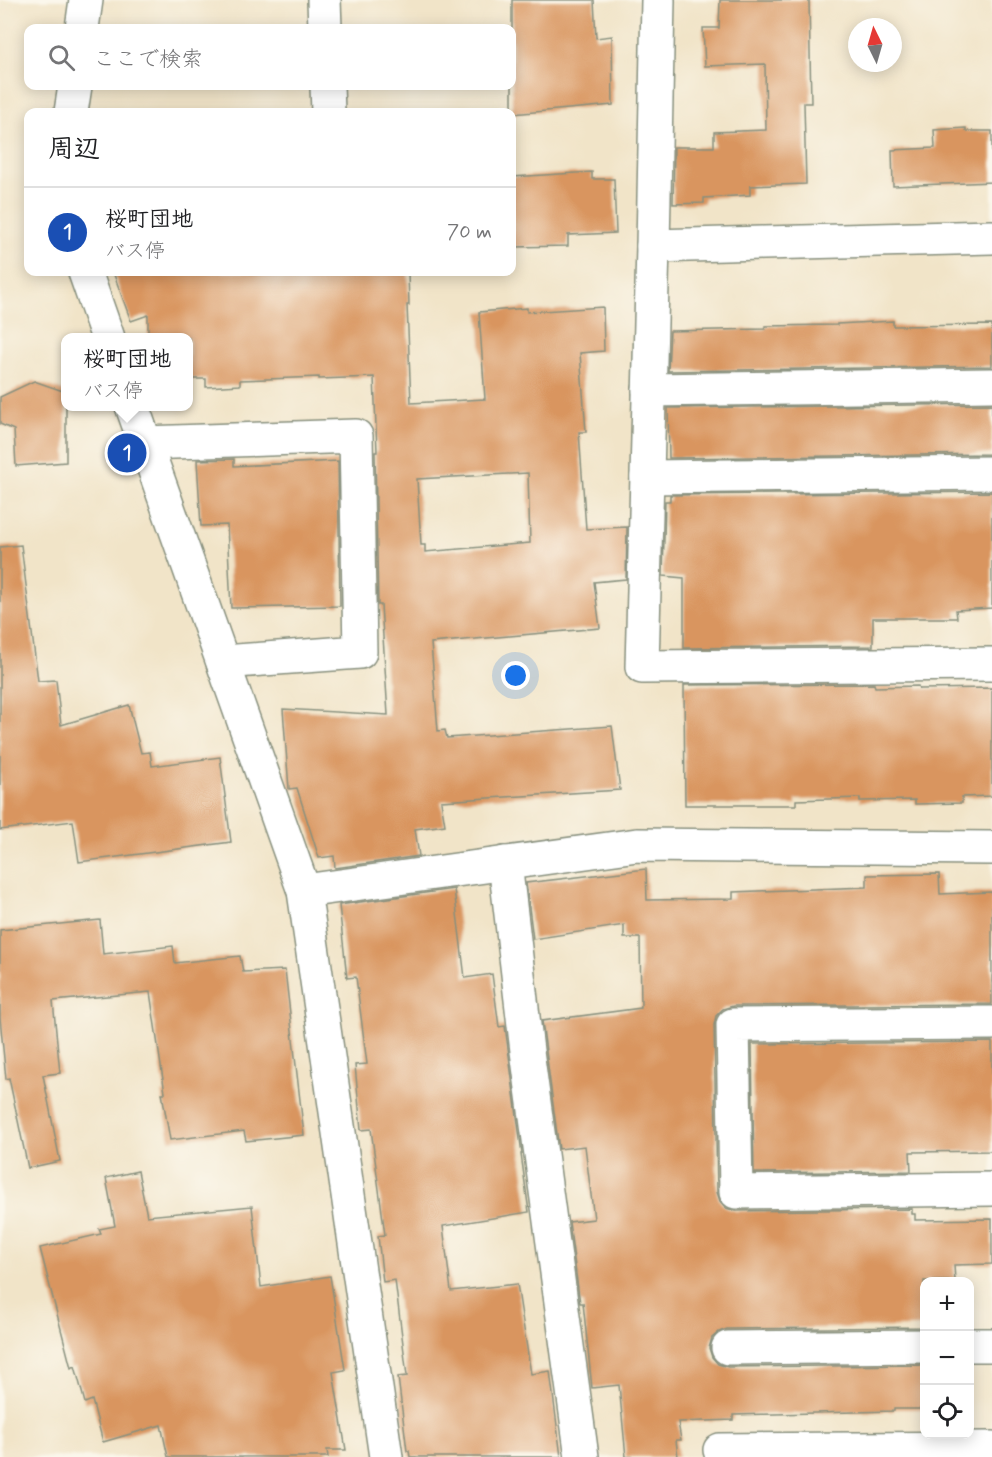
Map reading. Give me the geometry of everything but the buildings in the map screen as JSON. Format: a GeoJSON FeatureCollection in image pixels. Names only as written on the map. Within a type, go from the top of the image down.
{"type":"FeatureCollection","features":[{"type":"Feature","properties":{"kind":"street"},"geometry":{"type":"LineString","coordinates":[[83,24],[86,0]]}},
{"type":"Feature","properties":{"kind":"street"},"geometry":{"type":"LineString","coordinates":[[324,0],[325,24]]}},
{"type":"Feature","properties":{"kind":"street"},"geometry":{"type":"LineString","coordinates":[[658,0],[642,667],[992,664]]}},
{"type":"Feature","properties":{"kind":"street"},"geometry":{"type":"LineString","coordinates":[[72,108],[74,90]]}},
{"type":"Feature","properties":{"kind":"street"},"geometry":{"type":"LineString","coordinates":[[327,90],[328,108]]}},
{"type":"Feature","properties":{"kind":"street"},"geometry":{"type":"LineString","coordinates":[[653,246],[992,237]]}},
{"type":"Feature","properties":{"kind":"street"},"geometry":{"type":"LineString","coordinates":[[86,276],[106,333]]}},
{"type":"Feature","properties":{"kind":"street"},"geometry":{"type":"LineString","coordinates":[[650,390],[992,385]]}},
{"type":"Feature","properties":{"kind":"street"},"geometry":{"type":"LineString","coordinates":[[134,411],[304,891],[386,1457]]}},
{"type":"Feature","properties":{"kind":"street"},"geometry":{"type":"LineString","coordinates":[[145,443],[356,436],[360,652],[223,662]]}},
{"type":"Feature","properties":{"kind":"street"},"geometry":{"type":"LineString","coordinates":[[647,477],[992,473]]}},
{"type":"Feature","properties":{"kind":"street"},"geometry":{"type":"LineString","coordinates":[[304,891],[637,845],[992,848]]}},
{"type":"Feature","properties":{"kind":"street"},"geometry":{"type":"LineString","coordinates":[[505,863],[528,1062],[582,1457]]}},
{"type":"Feature","properties":{"kind":"street"},"geometry":{"type":"LineString","coordinates":[[992,1023],[733,1024],[736,1192],[992,1189]]}},
{"type":"Feature","properties":{"kind":"street"},"geometry":{"type":"LineString","coordinates":[[974,1345],[992,1345]]}},
{"type":"Feature","properties":{"kind":"street"},"geometry":{"type":"LineString","coordinates":[[728,1348],[920,1346]]}},
{"type":"Feature","properties":{"kind":"street"},"geometry":{"type":"LineString","coordinates":[[720,1450],[992,1448]]}},
{"type":"Feature","properties":{"kind":"place","name":"桜町団地"},"geometry":{"type":"Point","coordinates":[127,453]}}]}
